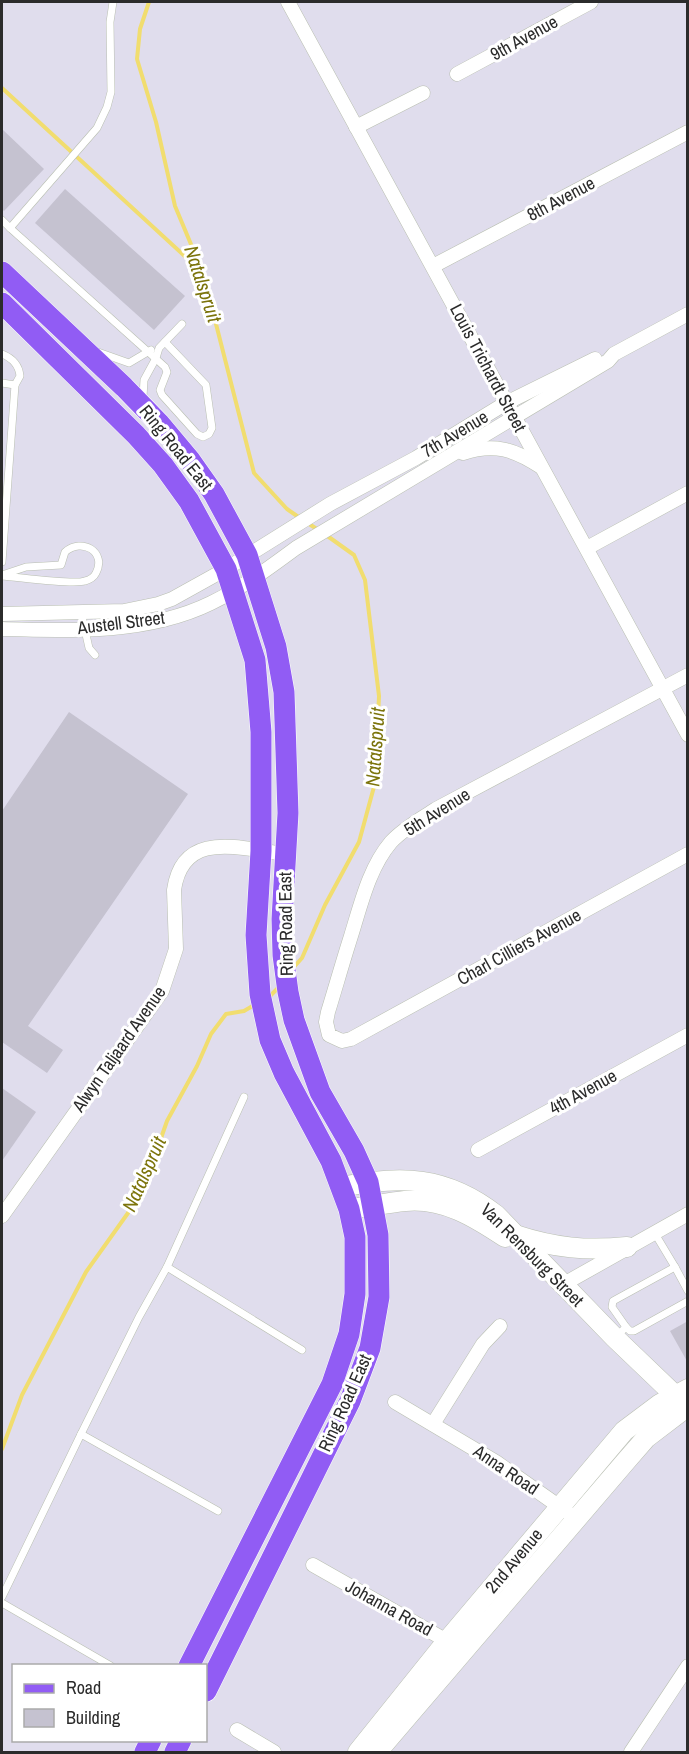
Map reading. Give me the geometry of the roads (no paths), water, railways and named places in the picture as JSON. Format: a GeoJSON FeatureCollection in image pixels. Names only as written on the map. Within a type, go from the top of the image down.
{"type":"FeatureCollection","features":[{"type":"Feature","properties":{"kind":"main road","name":"Ring Road East"},"geometry":{"type":"LineString","coordinates":[[2,272],[145,408],[190,460],[208,486],[247,555],[276,647],[284,692],[288,813],[282,919],[283,955],[294,1020],[320,1092],[354,1151],[368,1182],[378,1234],[379,1297],[370,1348],[350,1401],[207,1689]]}},
{"type":"Feature","properties":{"kind":"main road","name":"Ring Road East"},"geometry":{"type":"LineString","coordinates":[[2,303],[136,435],[163,465],[189,501],[226,569],[255,660],[261,732],[261,851],[256,935],[260,994],[270,1040],[284,1073],[331,1161],[349,1209],[355,1237],[355,1294],[349,1334],[332,1384],[190,1664]]}},
{"type":"Feature","properties":{"kind":"main road","name":"Van Rensburg Street"},"geometry":{"type":"LineString","coordinates":[[342,1187],[368,1182],[411,1181],[439,1185],[461,1192],[478,1202],[496,1215],[562,1285],[621,1333],[685,1401]]}},
{"type":"Feature","properties":{"kind":"main road"},"geometry":{"type":"LineString","coordinates":[[349,1209],[406,1201],[427,1201],[454,1208],[479,1220],[530,1252]]}},
{"type":"Feature","properties":{"kind":"main road"},"geometry":{"type":"LineString","coordinates":[[512,1234],[538,1243],[565,1248],[592,1250],[627,1246]]}},
{"type":"Feature","properties":{"kind":"main road","name":"2nd Avenue"},"geometry":{"type":"LineString","coordinates":[[377,1752],[561,1507],[624,1431],[648,1412],[685,1401]]}},
{"type":"Feature","properties":{"kind":"main road","name":"2nd Avenue"},"geometry":{"type":"LineString","coordinates":[[358,1752],[576,1520],[646,1438],[685,1401]]}},
{"type":"Feature","properties":{"kind":"street","name":"Louis Trichardt Street"},"geometry":{"type":"LineString","coordinates":[[288,2],[662,688],[683,718],[687,735]]}},
{"type":"Feature","properties":{"kind":"street","name":"9th Avenue"},"geometry":{"type":"LineString","coordinates":[[457,74],[591,2]]}},
{"type":"Feature","properties":{"kind":"street"},"geometry":{"type":"LineString","coordinates":[[356,127],[423,93]]}},
{"type":"Feature","properties":{"kind":"street","name":"8th Avenue"},"geometry":{"type":"LineString","coordinates":[[433,266],[687,132]]}},
{"type":"Feature","properties":{"kind":"street","name":"7th Avenue"},"geometry":{"type":"LineString","coordinates":[[296,548],[608,361],[614,354],[687,314]]}},
{"type":"Feature","properties":{"kind":"street","name":"7th Avenue"},"geometry":{"type":"LineString","coordinates":[[2,614],[123,611],[158,604],[226,569],[330,504],[416,458],[506,403],[605,354],[614,354]]}},
{"type":"Feature","properties":{"kind":"street"},"geometry":{"type":"LineString","coordinates":[[450,456],[497,448],[520,454],[542,468]]}},
{"type":"Feature","properties":{"kind":"street"},"geometry":{"type":"LineString","coordinates":[[587,548],[687,493]]}},
{"type":"Feature","properties":{"kind":"street","name":"Austell Street"},"geometry":{"type":"LineString","coordinates":[[2,629],[83,629],[127,626],[174,617],[234,591],[296,548]]}},
{"type":"Feature","properties":{"kind":"street","name":"5th Avenue"},"geometry":{"type":"LineString","coordinates":[[351,1039],[342,1041],[329,1035],[326,1022],[328,1012],[360,906],[372,874],[382,854],[392,841],[405,829],[436,809],[687,675]]}},
{"type":"Feature","properties":{"kind":"street","name":"Alwyn Taljaard Avenue"},"geometry":{"type":"LineString","coordinates":[[2,1216],[162,991],[176,948],[174,890],[183,865],[203,848],[235,846],[286,854]]}},
{"type":"Feature","properties":{"kind":"street","name":"Charl Cilliers Avenue"},"geometry":{"type":"LineString","coordinates":[[351,1039],[687,854]]}},
{"type":"Feature","properties":{"kind":"street","name":"4th Avenue"},"geometry":{"type":"LineString","coordinates":[[478,1150],[687,1035]]}},
{"type":"Feature","properties":{"kind":"street"},"geometry":{"type":"LineString","coordinates":[[562,1285],[627,1246],[687,1214]]}},
{"type":"Feature","properties":{"kind":"street"},"geometry":{"type":"LineString","coordinates":[[433,1424],[483,1344],[500,1326]]}},
{"type":"Feature","properties":{"kind":"street","name":"Anna Road"},"geometry":{"type":"LineString","coordinates":[[395,1402],[496,1462],[576,1520]]}},
{"type":"Feature","properties":{"kind":"street","name":"Johanna Road"},"geometry":{"type":"LineString","coordinates":[[313,1565],[455,1647]]}},
{"type":"Feature","properties":{"kind":"street"},"geometry":{"type":"LineString","coordinates":[[631,1752],[687,1666]]}},
{"type":"Feature","properties":{"kind":"street"},"geometry":{"type":"LineString","coordinates":[[237,1730],[274,1752]]}},
{"type":"Feature","properties":{"kind":"lane"},"geometry":{"type":"LineString","coordinates":[[10,228],[97,128],[107,107],[111,92],[110,22],[113,2]]}},
{"type":"Feature","properties":{"kind":"lane"},"geometry":{"type":"LineString","coordinates":[[2,220],[156,358],[167,371],[160,390],[162,395],[203,438],[212,428],[206,385],[162,345]]}},
{"type":"Feature","properties":{"kind":"lane"},"geometry":{"type":"LineString","coordinates":[[145,408],[142,388],[144,380],[162,345],[182,324]]}},
{"type":"Feature","properties":{"kind":"lane"},"geometry":{"type":"LineString","coordinates":[[79,345],[129,363],[162,345]]}},
{"type":"Feature","properties":{"kind":"lane"},"geometry":{"type":"LineString","coordinates":[[2,354],[9,357],[19,370],[20,376],[15,386],[2,562]]}},
{"type":"Feature","properties":{"kind":"lane"},"geometry":{"type":"LineString","coordinates":[[2,383],[15,386]]}},
{"type":"Feature","properties":{"kind":"lane"},"geometry":{"type":"LineString","coordinates":[[78,545],[87,546],[93,551],[98,564],[95,574],[83,582],[2,576],[26,567],[61,565],[65,552],[78,545]]}},
{"type":"Feature","properties":{"kind":"lane"},"geometry":{"type":"LineString","coordinates":[[81,612],[89,648],[95,655]]}},
{"type":"Feature","properties":{"kind":"lane"},"geometry":{"type":"LineString","coordinates":[[2,1597],[139,1317],[167,1267],[244,1097]]}},
{"type":"Feature","properties":{"kind":"lane"},"geometry":{"type":"LineString","coordinates":[[654,1232],[687,1291]]}},
{"type":"Feature","properties":{"kind":"lane"},"geometry":{"type":"LineString","coordinates":[[167,1267],[302,1350]]}},
{"type":"Feature","properties":{"kind":"lane"},"geometry":{"type":"LineString","coordinates":[[675,1267],[613,1301],[612,1307],[621,1333],[634,1331],[687,1301]]}},
{"type":"Feature","properties":{"kind":"lane"},"geometry":{"type":"LineString","coordinates":[[81,1434],[218,1511]]}},
{"type":"Feature","properties":{"kind":"lane"},"geometry":{"type":"LineString","coordinates":[[2,1603],[109,1664]]}},
{"type":"Feature","properties":{"kind":"waterway","name":"Natalspruit"},"geometry":{"type":"LineString","coordinates":[[149,2],[140,29],[137,59],[156,122],[175,206],[203,273],[254,473],[287,509],[300,518]]}},
{"type":"Feature","properties":{"kind":"waterway"},"geometry":{"type":"LineString","coordinates":[[2,88],[202,272]]}},
{"type":"Feature","properties":{"kind":"waterway","name":"Natalspruit"},"geometry":{"type":"LineString","coordinates":[[306,522],[320,531]]}},
{"type":"Feature","properties":{"kind":"waterway","name":"Natalspruit"},"geometry":{"type":"LineString","coordinates":[[293,968],[302,958],[325,905],[359,842],[375,783],[379,696],[365,580],[354,555],[326,535]]}},
{"type":"Feature","properties":{"kind":"waterway","name":"Natalspruit"},"geometry":{"type":"LineString","coordinates":[[268,998],[280,986]]}},
{"type":"Feature","properties":{"kind":"waterway","name":"Natalspruit"},"geometry":{"type":"LineString","coordinates":[[2,1449],[22,1395],[86,1272],[128,1213],[147,1178],[167,1121],[197,1066],[211,1034],[226,1014],[244,1011],[256,1004]]}}]}
